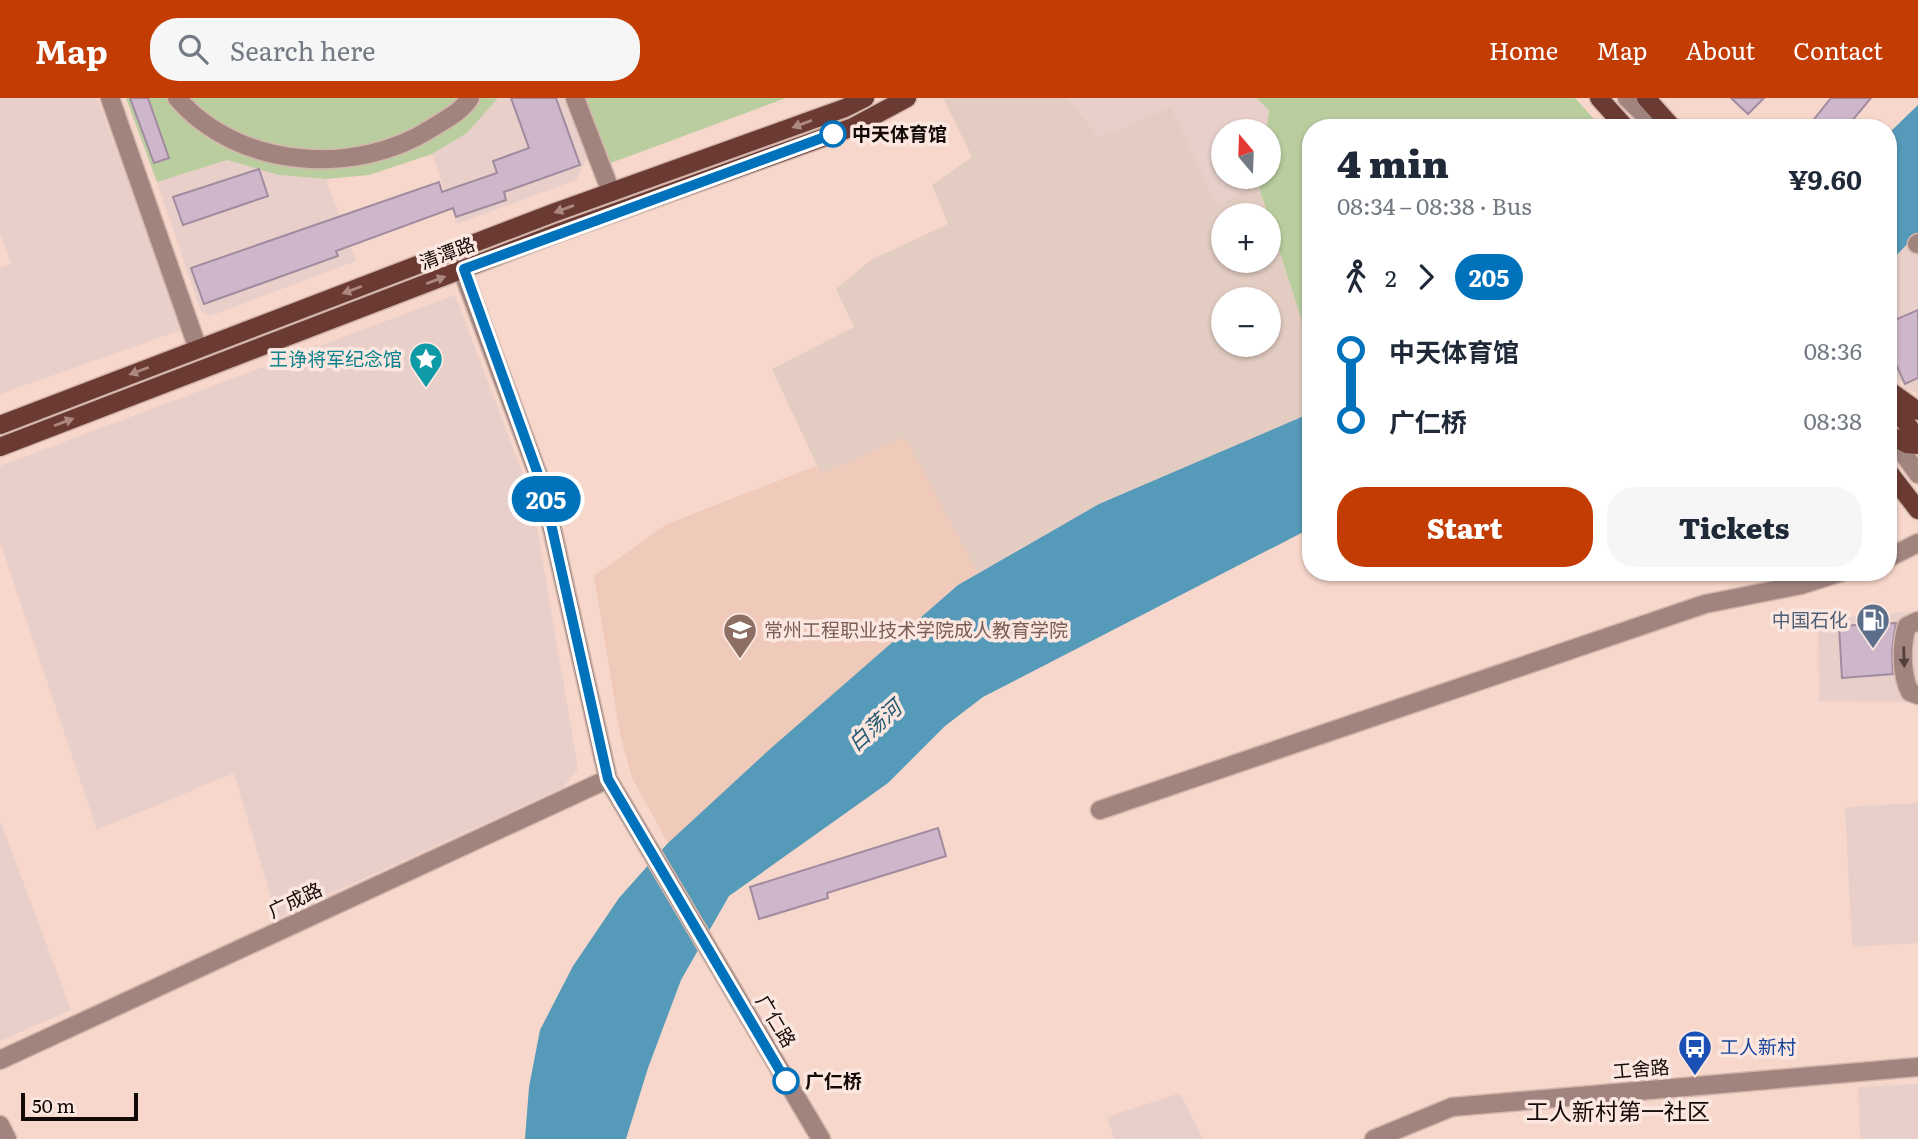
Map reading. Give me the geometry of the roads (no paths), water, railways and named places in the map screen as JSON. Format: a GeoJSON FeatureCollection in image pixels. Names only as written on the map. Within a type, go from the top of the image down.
{"type":"FeatureCollection","features":[{"type":"Feature","properties":{"kind":"main road","name":"清潭路"},"geometry":{"type":"LineString","coordinates":[[0,425],[611,192],[845,108],[864,98]]}},
{"type":"Feature","properties":{"kind":"main road","name":"清潭路"},"geometry":{"type":"LineString","coordinates":[[0,447],[464,269],[853,127],[907,98]]}},
{"type":"Feature","properties":{"kind":"main road"},"geometry":{"type":"LineString","coordinates":[[1600,98],[1618,119]]}},
{"type":"Feature","properties":{"kind":"main road"},"geometry":{"type":"LineString","coordinates":[[1646,98],[1665,119]]}},
{"type":"Feature","properties":{"kind":"main road"},"geometry":{"type":"LineString","coordinates":[[1897,396],[1918,411]]}},
{"type":"Feature","properties":{"kind":"main road"},"geometry":{"type":"LineString","coordinates":[[1897,483],[1918,510]]}},
{"type":"Feature","properties":{"kind":"street"},"geometry":{"type":"LineString","coordinates":[[110,98],[198,349]]}},
{"type":"Feature","properties":{"kind":"street"},"geometry":{"type":"LineString","coordinates":[[177,98],[187,110],[234,141],[300,159],[361,158],[413,141],[463,107],[470,98]]}},
{"type":"Feature","properties":{"kind":"street"},"geometry":{"type":"LineString","coordinates":[[575,98],[611,192]]}},
{"type":"Feature","properties":{"kind":"street"},"geometry":{"type":"LineString","coordinates":[[1614,98],[1636,119]]}},
{"type":"Feature","properties":{"kind":"street"},"geometry":{"type":"LineString","coordinates":[[1627,98],[1649,119]]}},
{"type":"Feature","properties":{"kind":"street"},"geometry":{"type":"LineString","coordinates":[[455,251],[464,269],[543,488],[608,779]]}},
{"type":"Feature","properties":{"kind":"street"},"geometry":{"type":"LineString","coordinates":[[1902,439],[1918,460]]}},
{"type":"Feature","properties":{"kind":"street"},"geometry":{"type":"LineString","coordinates":[[1902,439],[1918,474]]}},
{"type":"Feature","properties":{"kind":"street"},"geometry":{"type":"LineString","coordinates":[[1897,553],[1918,542]]}},
{"type":"Feature","properties":{"kind":"street"},"geometry":{"type":"LineString","coordinates":[[1100,810],[1704,604],[1814,581]]}},
{"type":"Feature","properties":{"kind":"street"},"geometry":{"type":"LineString","coordinates":[[1918,621],[1906,626],[1904,636],[1905,682],[1910,692],[1918,695]]}},
{"type":"Feature","properties":{"kind":"street","name":"广仁路"},"geometry":{"type":"LineString","coordinates":[[608,779],[821,1139]]}},
{"type":"Feature","properties":{"kind":"street","name":"广成路"},"geometry":{"type":"LineString","coordinates":[[0,1060],[608,779]]}},
{"type":"Feature","properties":{"kind":"street","name":"工舍路"},"geometry":{"type":"LineString","coordinates":[[1374,1139],[1452,1107],[1918,1067]]}},
{"type":"Feature","properties":{"kind":"street"},"geometry":{"type":"LineString","coordinates":[[0,1125],[7,1139]]}},
{"type":"Feature","properties":{"kind":"water"},"geometry":{"type":"Polygon","coordinates":[[[1918,105],[1918,233],[1897,255],[1897,125],[1918,105]]]}},
{"type":"Feature","properties":{"kind":"water","name":"白荡河"},"geometry":{"type":"Polygon","coordinates":[[[1302,417],[1302,533],[983,697],[945,726],[888,783],[729,896],[681,980],[648,1068],[626,1139],[525,1139],[529,1087],[540,1030],[573,966],[619,898],[668,843],[770,749],[958,585],[1099,504],[1302,417]]]}},
{"type":"Feature","properties":{"kind":"place","name":"中天体育馆"},"geometry":{"type":"Point","coordinates":[833,134]}},
{"type":"Feature","properties":{"kind":"place","name":"王诤将军纪念馆"},"geometry":{"type":"Point","coordinates":[426,389]}},
{"type":"Feature","properties":{"kind":"place","name":"中国石化"},"geometry":{"type":"Point","coordinates":[1873,650]}},
{"type":"Feature","properties":{"kind":"place","name":"常州工程职业技术学院成人教育学院"},"geometry":{"type":"Point","coordinates":[740,660]}},
{"type":"Feature","properties":{"kind":"place","name":"工人新村"},"geometry":{"type":"Point","coordinates":[1695,1077]}},
{"type":"Feature","properties":{"kind":"place","name":"广仁桥"},"geometry":{"type":"Point","coordinates":[786,1081]}},
{"type":"Feature","properties":{"kind":"district","name":"工人新村第一社区"},"geometry":{"type":"Point","coordinates":[1618,1112]}}]}
